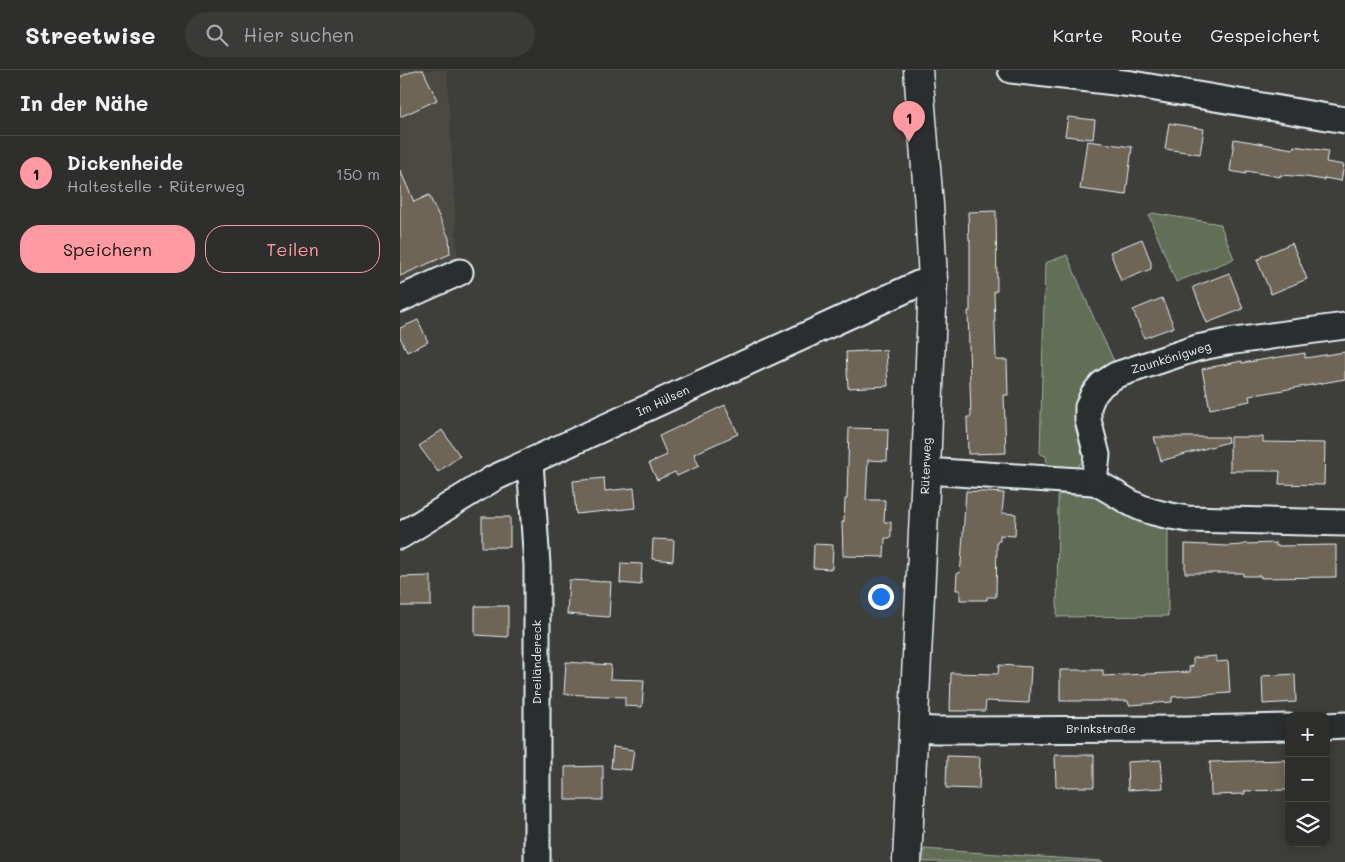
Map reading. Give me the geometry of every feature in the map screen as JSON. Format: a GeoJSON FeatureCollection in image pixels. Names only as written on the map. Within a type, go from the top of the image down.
{"type":"FeatureCollection","features":[{"type":"Feature","properties":{"kind":"street","name":"Rüterweg"},"geometry":{"type":"LineString","coordinates":[[907,862],[926,471],[933,280],[918,70]]}},
{"type":"Feature","properties":{"kind":"street"},"geometry":{"type":"LineString","coordinates":[[1011,70],[1134,77],[1345,120]]}},
{"type":"Feature","properties":{"kind":"street"},"geometry":{"type":"LineString","coordinates":[[400,299],[460,272]]}},
{"type":"Feature","properties":{"kind":"street","name":"Im Hülsen"},"geometry":{"type":"LineString","coordinates":[[400,536],[475,488],[918,284],[933,280]]}},
{"type":"Feature","properties":{"kind":"street","name":"Zaunkönigweg"},"geometry":{"type":"LineString","coordinates":[[1094,482],[1097,455],[1088,420],[1088,407],[1093,394],[1102,384],[1116,375],[1197,348],[1227,342],[1345,326]]}},
{"type":"Feature","properties":{"kind":"street","name":"Dreiländereck"},"geometry":{"type":"LineString","coordinates":[[530,462],[537,566],[537,862]]}},
{"type":"Feature","properties":{"kind":"street"},"geometry":{"type":"LineString","coordinates":[[926,471],[1094,482],[1135,505],[1162,515],[1188,519],[1345,522]]}},
{"type":"Feature","properties":{"kind":"street"},"geometry":{"type":"LineString","coordinates":[[1330,726],[1345,726]]}},
{"type":"Feature","properties":{"kind":"street","name":"Brinkstraße"},"geometry":{"type":"LineString","coordinates":[[913,728],[936,730],[1285,727]]}},
{"type":"Feature","properties":{"kind":"shaded area"},"geometry":{"type":"Polygon","coordinates":[[[400,70],[447,70],[458,266],[400,292],[400,70]]]}},
{"type":"Feature","properties":{"kind":"green space"},"geometry":{"type":"Polygon","coordinates":[[[1152,213],[1220,224],[1234,259],[1176,282],[1149,216],[1152,213]]]}},
{"type":"Feature","properties":{"kind":"green space"},"geometry":{"type":"Polygon","coordinates":[[[1067,255],[1117,367],[1110,371],[1086,456],[1074,472],[1048,473],[1046,456],[1040,454],[1045,263],[1067,255]]]}},
{"type":"Feature","properties":{"kind":"green space"},"geometry":{"type":"Polygon","coordinates":[[[1058,494],[1094,496],[1116,506],[1140,521],[1168,530],[1168,616],[1057,617],[1058,494]]]}},
{"type":"Feature","properties":{"kind":"green space"},"geometry":{"type":"Polygon","coordinates":[[[924,849],[1101,861],[1103,862],[923,862],[924,849]]]}},
{"type":"Feature","properties":{"kind":"building"},"geometry":{"type":"Polygon","coordinates":[[[415,70],[423,70],[437,100],[400,117],[400,77],[415,70]]]}},
{"type":"Feature","properties":{"kind":"building"},"geometry":{"type":"Polygon","coordinates":[[[1068,117],[1095,120],[1093,139],[1065,136],[1068,117]]]}},
{"type":"Feature","properties":{"kind":"building"},"geometry":{"type":"Polygon","coordinates":[[[1169,123],[1204,129],[1200,154],[1165,149],[1169,123]]]}},
{"type":"Feature","properties":{"kind":"building"},"geometry":{"type":"Polygon","coordinates":[[[1234,139],[1293,149],[1294,146],[1328,151],[1326,162],[1344,165],[1341,181],[1280,175],[1280,177],[1246,171],[1246,174],[1230,171],[1234,139]]]}},
{"type":"Feature","properties":{"kind":"building"},"geometry":{"type":"Polygon","coordinates":[[[1087,141],[1132,147],[1126,195],[1080,189],[1087,141]]]}},
{"type":"Feature","properties":{"kind":"building"},"geometry":{"type":"Polygon","coordinates":[[[400,170],[414,202],[429,195],[449,238],[450,254],[400,276],[400,170]]]}},
{"type":"Feature","properties":{"kind":"building"},"geometry":{"type":"Polygon","coordinates":[[[996,211],[997,291],[994,291],[996,360],[1007,360],[1008,395],[1004,395],[1006,453],[968,454],[967,417],[971,417],[968,311],[970,311],[970,240],[968,212],[996,211]]]}},
{"type":"Feature","properties":{"kind":"building"},"geometry":{"type":"Polygon","coordinates":[[[1142,239],[1151,262],[1151,269],[1121,281],[1110,252],[1142,239]]]}},
{"type":"Feature","properties":{"kind":"building"},"geometry":{"type":"Polygon","coordinates":[[[1292,243],[1307,279],[1271,294],[1257,260],[1292,243]]]}},
{"type":"Feature","properties":{"kind":"building"},"geometry":{"type":"Polygon","coordinates":[[[1229,273],[1243,309],[1207,323],[1193,287],[1229,273]]]}},
{"type":"Feature","properties":{"kind":"building"},"geometry":{"type":"Polygon","coordinates":[[[1162,298],[1174,327],[1144,338],[1133,310],[1162,298]]]}},
{"type":"Feature","properties":{"kind":"building"},"geometry":{"type":"Polygon","coordinates":[[[418,320],[428,342],[407,352],[400,337],[400,328],[418,320]]]}},
{"type":"Feature","properties":{"kind":"building"},"geometry":{"type":"Polygon","coordinates":[[[886,350],[888,386],[848,388],[846,352],[886,350]]]}},
{"type":"Feature","properties":{"kind":"building"},"geometry":{"type":"Polygon","coordinates":[[[1345,352],[1345,379],[1249,396],[1250,401],[1210,409],[1202,369],[1242,361],[1242,363],[1305,353],[1305,358],[1345,352]]]}},
{"type":"Feature","properties":{"kind":"building"},"geometry":{"type":"Polygon","coordinates":[[[725,405],[738,434],[694,454],[699,466],[677,476],[675,472],[657,480],[649,463],[667,455],[659,436],[725,405]]]}},
{"type":"Feature","properties":{"kind":"building"},"geometry":{"type":"Polygon","coordinates":[[[849,428],[888,429],[887,461],[868,460],[866,500],[885,500],[884,522],[891,522],[891,538],[885,538],[884,557],[843,556],[842,522],[844,522],[845,499],[847,499],[849,428]]]}},
{"type":"Feature","properties":{"kind":"building"},"geometry":{"type":"Polygon","coordinates":[[[442,430],[460,456],[438,472],[419,446],[442,430]]]}},
{"type":"Feature","properties":{"kind":"building"},"geometry":{"type":"Polygon","coordinates":[[[1154,437],[1227,437],[1228,442],[1161,461],[1154,437]]]}},
{"type":"Feature","properties":{"kind":"building"},"geometry":{"type":"Polygon","coordinates":[[[1230,437],[1263,437],[1263,442],[1325,443],[1324,485],[1279,484],[1280,471],[1230,471],[1230,437]]]}},
{"type":"Feature","properties":{"kind":"building"},"geometry":{"type":"Polygon","coordinates":[[[604,478],[605,491],[634,488],[636,508],[576,514],[573,481],[604,478]]]}},
{"type":"Feature","properties":{"kind":"building"},"geometry":{"type":"Polygon","coordinates":[[[966,491],[1004,493],[1002,513],[1016,514],[1015,536],[1000,535],[1000,541],[997,541],[996,597],[987,597],[987,600],[960,600],[960,590],[956,590],[957,573],[960,573],[961,564],[966,491]]]}},
{"type":"Feature","properties":{"kind":"building"},"geometry":{"type":"Polygon","coordinates":[[[482,517],[510,517],[510,547],[482,547],[482,517]]]}},
{"type":"Feature","properties":{"kind":"building"},"geometry":{"type":"Polygon","coordinates":[[[653,539],[674,540],[673,561],[652,559],[653,539]]]}},
{"type":"Feature","properties":{"kind":"building"},"geometry":{"type":"Polygon","coordinates":[[[1276,543],[1276,546],[1336,545],[1336,577],[1261,578],[1261,576],[1243,576],[1243,573],[1185,573],[1185,544],[1228,546],[1276,543]]]}},
{"type":"Feature","properties":{"kind":"building"},"geometry":{"type":"Polygon","coordinates":[[[814,544],[833,545],[832,569],[813,568],[814,544]]]}},
{"type":"Feature","properties":{"kind":"building"},"geometry":{"type":"Polygon","coordinates":[[[621,563],[642,564],[641,585],[620,583],[621,563]]]}},
{"type":"Feature","properties":{"kind":"building"},"geometry":{"type":"Polygon","coordinates":[[[431,576],[431,606],[400,606],[400,577],[431,576]]]}},
{"type":"Feature","properties":{"kind":"building"},"geometry":{"type":"Polygon","coordinates":[[[569,580],[611,582],[609,617],[567,614],[569,580]]]}},
{"type":"Feature","properties":{"kind":"building"},"geometry":{"type":"Polygon","coordinates":[[[475,606],[508,606],[508,637],[475,635],[475,606]]]}},
{"type":"Feature","properties":{"kind":"building"},"geometry":{"type":"Polygon","coordinates":[[[1216,656],[1216,662],[1228,661],[1230,693],[1172,697],[1172,702],[1129,705],[1128,701],[1060,701],[1060,670],[1103,670],[1103,676],[1190,672],[1189,667],[1193,666],[1193,658],[1216,656]]]}},
{"type":"Feature","properties":{"kind":"building"},"geometry":{"type":"Polygon","coordinates":[[[566,662],[611,665],[610,679],[644,680],[642,707],[625,706],[625,697],[564,694],[566,662]]]}},
{"type":"Feature","properties":{"kind":"building"},"geometry":{"type":"Polygon","coordinates":[[[999,665],[1031,667],[1029,703],[986,701],[985,711],[950,711],[951,673],[998,674],[999,665]]]}},
{"type":"Feature","properties":{"kind":"building"},"geometry":{"type":"Polygon","coordinates":[[[1295,674],[1296,702],[1263,704],[1262,676],[1295,674]]]}},
{"type":"Feature","properties":{"kind":"building"},"geometry":{"type":"Polygon","coordinates":[[[613,747],[634,750],[631,770],[611,768],[613,747]]]}},
{"type":"Feature","properties":{"kind":"building"},"geometry":{"type":"Polygon","coordinates":[[[1055,755],[1094,755],[1094,787],[1056,787],[1055,755]]]}},
{"type":"Feature","properties":{"kind":"building"},"geometry":{"type":"Polygon","coordinates":[[[947,756],[980,757],[979,789],[946,788],[947,756]]]}},
{"type":"Feature","properties":{"kind":"building"},"geometry":{"type":"Polygon","coordinates":[[[1161,760],[1163,788],[1128,790],[1127,762],[1161,760]]]}},
{"type":"Feature","properties":{"kind":"building"},"geometry":{"type":"Polygon","coordinates":[[[1285,760],[1285,790],[1244,791],[1245,794],[1211,795],[1210,762],[1285,760]]]}},
{"type":"Feature","properties":{"kind":"building"},"geometry":{"type":"Polygon","coordinates":[[[603,766],[603,800],[565,800],[565,767],[603,766]]]}},
{"type":"Feature","properties":{"kind":"place","name":"Dickenheide"},"geometry":{"type":"Point","coordinates":[909,142]}}]}
